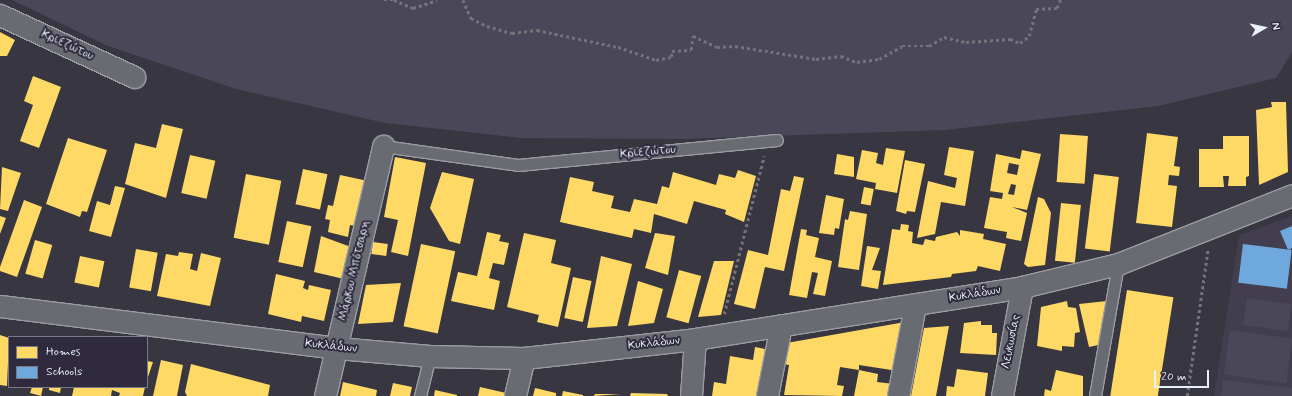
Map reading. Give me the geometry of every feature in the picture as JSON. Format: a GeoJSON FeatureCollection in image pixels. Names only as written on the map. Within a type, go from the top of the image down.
{"type":"FeatureCollection","features":[{"type":"Feature","properties":{"kind":"street","name":"Κριεζώτου"},"geometry":{"type":"LineString","coordinates":[[0,15],[134,77]]}},
{"type":"Feature","properties":{"kind":"street","name":"Μάρκου Μπότσαρη"},"geometry":{"type":"LineString","coordinates":[[325,396],[383,146]]}},
{"type":"Feature","properties":{"kind":"street","name":"Κυκλάδων"},"geometry":{"type":"LineString","coordinates":[[0,306],[337,348],[430,356],[524,358],[695,340],[781,325],[1022,288],[1118,264],[1211,229],[1292,195]]}},
{"type":"Feature","properties":{"kind":"street","name":"Λευκωσίας"},"geometry":{"type":"LineString","coordinates":[[1002,396],[1022,288]]}},
{"type":"Feature","properties":{"kind":"street"},"geometry":{"type":"LineString","coordinates":[[898,396],[915,305]]}},
{"type":"Feature","properties":{"kind":"street"},"geometry":{"type":"LineString","coordinates":[[767,396],[781,325]]}},
{"type":"Feature","properties":{"kind":"street"},"geometry":{"type":"LineString","coordinates":[[692,396],[695,340]]}},
{"type":"Feature","properties":{"kind":"street"},"geometry":{"type":"LineString","coordinates":[[515,396],[524,358]]}},
{"type":"Feature","properties":{"kind":"lane","name":"Κριεζώτου"},"geometry":{"type":"LineString","coordinates":[[383,146],[518,165],[777,140]]}},
{"type":"Feature","properties":{"kind":"lane"},"geometry":{"type":"LineString","coordinates":[[1095,396],[1118,264]]}},
{"type":"Feature","properties":{"kind":"lane"},"geometry":{"type":"LineString","coordinates":[[420,396],[430,356]]}},
{"type":"Feature","properties":{"kind":"path"},"geometry":{"type":"LineString","coordinates":[[384,0],[393,0],[413,8],[437,0]]}},
{"type":"Feature","properties":{"kind":"path"},"geometry":{"type":"LineString","coordinates":[[463,0],[470,18],[487,26],[512,32],[537,30],[618,47],[656,60],[671,57],[672,51],[691,50],[693,36],[717,47],[736,46],[816,59],[840,56],[857,62],[879,59],[902,46],[929,46],[944,37],[966,42],[1010,39],[1020,43],[1029,36],[1036,9],[1057,8],[1060,0]]}},
{"type":"Feature","properties":{"kind":"path"},"geometry":{"type":"LineString","coordinates":[[722,323],[762,165]]}},
{"type":"Feature","properties":{"kind":"path"},"geometry":{"type":"LineString","coordinates":[[1187,396],[1211,229]]}},
{"type":"Feature","properties":{"kind":"shaded area"},"geometry":{"type":"Polygon","coordinates":[[[12,0],[1292,0],[1292,52],[1276,78],[1158,106],[945,130],[681,139],[521,138],[385,123],[236,89],[108,46],[12,0]]]}},
{"type":"Feature","properties":{"kind":"shaded area"},"geometry":{"type":"Polygon","coordinates":[[[1292,216],[1292,396],[1214,396],[1239,235],[1292,216]]]}},
{"type":"Feature","properties":{"kind":"shaded area"},"geometry":{"type":"Polygon","coordinates":[[[1247,298],[1292,304],[1288,331],[1243,325],[1247,298]]]}},
{"type":"Feature","properties":{"kind":"shaded area"},"geometry":{"type":"Polygon","coordinates":[[[1230,330],[1292,339],[1286,383],[1224,375],[1230,330]]]}},
{"type":"Feature","properties":{"kind":"shaded area"},"geometry":{"type":"Polygon","coordinates":[[[1223,380],[1292,388],[1292,396],[1221,396],[1223,380]]]}},
{"type":"Feature","properties":{"kind":"building: Homes"},"geometry":{"type":"Polygon","coordinates":[[[0,32],[15,40],[7,56],[0,56],[0,32]]]}},
{"type":"Feature","properties":{"kind":"building: Homes"},"geometry":{"type":"Polygon","coordinates":[[[33,76],[61,87],[39,148],[20,141],[33,105],[24,101],[33,76]]]}},
{"type":"Feature","properties":{"kind":"building: Homes"},"geometry":{"type":"Polygon","coordinates":[[[1271,102],[1286,102],[1288,172],[1259,185],[1256,110],[1272,107],[1271,102]]]}},
{"type":"Feature","properties":{"kind":"building: Homes"},"geometry":{"type":"Polygon","coordinates":[[[162,124],[183,129],[166,198],[125,184],[135,143],[156,148],[162,124]]]}},
{"type":"Feature","properties":{"kind":"building: Homes"},"geometry":{"type":"Polygon","coordinates":[[[1147,133],[1178,137],[1174,166],[1180,167],[1179,176],[1169,175],[1168,185],[1177,186],[1172,227],[1136,223],[1147,133]]]}},
{"type":"Feature","properties":{"kind":"building: Homes"},"geometry":{"type":"Polygon","coordinates":[[[1060,134],[1088,136],[1085,184],[1057,182],[1060,134]]]}},
{"type":"Feature","properties":{"kind":"building: Homes"},"geometry":{"type":"Polygon","coordinates":[[[1223,136],[1249,136],[1249,176],[1246,177],[1246,186],[1228,186],[1229,176],[1223,176],[1224,187],[1199,187],[1199,149],[1223,149],[1223,136]]]}},
{"type":"Feature","properties":{"kind":"building: Homes"},"geometry":{"type":"Polygon","coordinates":[[[68,138],[107,150],[87,212],[82,211],[80,217],[46,204],[68,138]]]}},
{"type":"Feature","properties":{"kind":"building: Homes"},"geometry":{"type":"Polygon","coordinates":[[[949,147],[974,151],[965,206],[941,202],[935,234],[917,238],[928,181],[955,188],[957,178],[944,175],[949,147]]]}},
{"type":"Feature","properties":{"kind":"building: Homes"},"geometry":{"type":"Polygon","coordinates":[[[886,148],[905,151],[897,193],[875,189],[876,183],[856,179],[862,150],[878,153],[876,163],[883,165],[886,148]]]}},
{"type":"Feature","properties":{"kind":"building: Homes"},"geometry":{"type":"Polygon","coordinates":[[[1022,150],[1041,154],[1027,210],[1012,207],[1027,213],[1021,241],[1006,238],[1007,232],[984,228],[990,197],[1002,199],[1003,193],[990,191],[996,154],[1020,159],[1022,150]],[[1009,163],[1007,173],[1017,175],[1019,165],[1009,163]],[[1011,184],[1008,194],[1014,195],[1016,185],[1011,184]]]}},
{"type":"Feature","properties":{"kind":"building: Homes"},"geometry":{"type":"Polygon","coordinates":[[[837,154],[854,157],[854,177],[834,174],[837,154]]]}},
{"type":"Feature","properties":{"kind":"building: Homes"},"geometry":{"type":"Polygon","coordinates":[[[190,155],[215,161],[207,199],[181,193],[190,155]]]}},
{"type":"Feature","properties":{"kind":"building: Homes"},"geometry":{"type":"Polygon","coordinates":[[[395,157],[426,163],[408,256],[391,252],[398,220],[384,217],[395,157]]]}},
{"type":"Feature","properties":{"kind":"building: Homes"},"geometry":{"type":"Polygon","coordinates":[[[905,160],[925,164],[915,212],[907,211],[906,214],[896,211],[905,160]]]}},
{"type":"Feature","properties":{"kind":"building: Homes"},"geometry":{"type":"Polygon","coordinates":[[[2,167],[21,173],[8,211],[0,209],[2,167]]]}},
{"type":"Feature","properties":{"kind":"building: Homes"},"geometry":{"type":"Polygon","coordinates":[[[303,169],[327,174],[320,209],[296,204],[303,169]]]}},
{"type":"Feature","properties":{"kind":"building: Homes"},"geometry":{"type":"Polygon","coordinates":[[[738,170],[756,176],[744,222],[725,214],[726,210],[694,201],[687,224],[654,214],[651,233],[634,229],[632,238],[560,222],[570,177],[594,182],[592,191],[614,196],[611,208],[630,212],[634,199],[657,204],[662,186],[669,188],[673,172],[716,185],[719,174],[735,178],[738,170]]]}},
{"type":"Feature","properties":{"kind":"building: Homes"},"geometry":{"type":"Polygon","coordinates":[[[442,172],[474,179],[460,244],[449,241],[430,208],[442,172]]]}},
{"type":"Feature","properties":{"kind":"building: Homes"},"geometry":{"type":"Polygon","coordinates":[[[246,174],[281,181],[269,245],[234,238],[246,174]]]}},
{"type":"Feature","properties":{"kind":"building: Homes"},"geometry":{"type":"Polygon","coordinates":[[[1094,174],[1119,177],[1110,251],[1085,248],[1094,174]]]}},
{"type":"Feature","properties":{"kind":"building: Homes"},"geometry":{"type":"Polygon","coordinates":[[[340,175],[368,181],[355,226],[350,225],[348,237],[328,232],[330,220],[325,219],[328,205],[333,206],[340,175]]]}},
{"type":"Feature","properties":{"kind":"building: Homes"},"geometry":{"type":"Polygon","coordinates":[[[794,176],[804,178],[784,271],[765,267],[755,309],[734,304],[748,250],[768,255],[781,189],[790,191],[794,176]]]}},
{"type":"Feature","properties":{"kind":"building: Homes"},"geometry":{"type":"Polygon","coordinates":[[[115,186],[125,188],[111,237],[89,231],[97,201],[110,205],[115,186]]]}},
{"type":"Feature","properties":{"kind":"building: Homes"},"geometry":{"type":"Polygon","coordinates":[[[864,187],[874,189],[871,206],[861,204],[864,187]]]}},
{"type":"Feature","properties":{"kind":"building: Homes"},"geometry":{"type":"Polygon","coordinates":[[[826,195],[844,199],[839,229],[835,228],[834,235],[819,233],[826,195]]]}},
{"type":"Feature","properties":{"kind":"building: Homes"},"geometry":{"type":"Polygon","coordinates":[[[1038,197],[1044,199],[1051,213],[1045,265],[1028,267],[1024,264],[1038,197]]]}},
{"type":"Feature","properties":{"kind":"building: Homes"},"geometry":{"type":"Polygon","coordinates":[[[24,200],[42,207],[17,277],[0,271],[0,267],[24,200]]]}},
{"type":"Feature","properties":{"kind":"building: Homes"},"geometry":{"type":"Polygon","coordinates":[[[1061,203],[1081,205],[1075,263],[1055,261],[1061,203]]]}},
{"type":"Feature","properties":{"kind":"building: Homes"},"geometry":{"type":"Polygon","coordinates":[[[850,211],[867,214],[859,270],[838,267],[845,219],[848,220],[850,211]]]}},
{"type":"Feature","properties":{"kind":"building: Homes"},"geometry":{"type":"Polygon","coordinates":[[[0,216],[6,218],[0,234],[0,216]]]}},
{"type":"Feature","properties":{"kind":"building: Homes"},"geometry":{"type":"Polygon","coordinates":[[[287,221],[311,226],[303,267],[278,262],[287,221]]]}},
{"type":"Feature","properties":{"kind":"building: Homes"},"geometry":{"type":"Polygon","coordinates":[[[901,224],[909,225],[908,231],[913,232],[912,243],[923,245],[925,239],[935,241],[936,237],[957,232],[960,236],[960,230],[984,234],[983,239],[1006,244],[1000,271],[978,266],[976,271],[952,274],[951,277],[883,285],[892,229],[900,230],[901,224]]]}},
{"type":"Feature","properties":{"kind":"building: Homes"},"geometry":{"type":"Polygon","coordinates":[[[801,229],[807,230],[806,235],[819,238],[815,257],[832,261],[825,296],[813,294],[818,273],[812,272],[807,298],[789,295],[801,229]]]}},
{"type":"Feature","properties":{"kind":"building: Homes"},"geometry":{"type":"Polygon","coordinates":[[[487,232],[501,235],[499,241],[509,243],[504,265],[493,263],[489,278],[500,281],[494,310],[451,301],[458,272],[477,276],[487,232]]]}},
{"type":"Feature","properties":{"kind":"building: Homes"},"geometry":{"type":"Polygon","coordinates":[[[524,233],[556,240],[551,263],[571,268],[558,327],[537,322],[539,315],[507,307],[524,233]]]}},
{"type":"Feature","properties":{"kind":"building: Homes"},"geometry":{"type":"Polygon","coordinates":[[[655,233],[675,236],[668,275],[645,268],[655,233]]]}},
{"type":"Feature","properties":{"kind":"building: Homes"},"geometry":{"type":"Polygon","coordinates":[[[321,236],[351,247],[344,279],[314,272],[321,236]]]}},
{"type":"Feature","properties":{"kind":"building: Homes"},"geometry":{"type":"Polygon","coordinates":[[[35,240],[52,245],[43,279],[25,274],[35,240]]]}},
{"type":"Feature","properties":{"kind":"building: Homes"},"geometry":{"type":"Polygon","coordinates":[[[373,242],[388,244],[386,256],[371,254],[373,242]]]}},
{"type":"Feature","properties":{"kind":"building: Homes"},"geometry":{"type":"Polygon","coordinates":[[[421,244],[455,251],[438,333],[404,326],[421,244]]]}},
{"type":"Feature","properties":{"kind":"building: Homes"},"geometry":{"type":"Polygon","coordinates":[[[867,246],[880,248],[872,270],[881,271],[878,289],[861,286],[867,246]]]}},
{"type":"Feature","properties":{"kind":"building: Homes"},"geometry":{"type":"Polygon","coordinates":[[[136,249],[158,253],[151,291],[129,287],[136,249]]]}},
{"type":"Feature","properties":{"kind":"building: Homes"},"geometry":{"type":"Polygon","coordinates":[[[179,252],[193,254],[190,269],[197,271],[201,253],[221,258],[210,306],[157,296],[166,254],[178,256],[179,252]]]}},
{"type":"Feature","properties":{"kind":"building: Homes"},"geometry":{"type":"Polygon","coordinates":[[[80,256],[104,261],[99,288],[74,282],[80,256]]]}},
{"type":"Feature","properties":{"kind":"building: Homes"},"geometry":{"type":"Polygon","coordinates":[[[601,256],[632,264],[617,326],[587,328],[601,256]]]}},
{"type":"Feature","properties":{"kind":"building: Homes"},"geometry":{"type":"Polygon","coordinates":[[[714,261],[734,261],[721,315],[698,317],[714,261]]]}},
{"type":"Feature","properties":{"kind":"building: Homes"},"geometry":{"type":"Polygon","coordinates":[[[679,270],[701,276],[689,323],[666,317],[679,270]]]}},
{"type":"Feature","properties":{"kind":"building: Homes"},"geometry":{"type":"Polygon","coordinates":[[[276,274],[305,281],[303,288],[308,290],[309,285],[331,290],[324,321],[302,316],[301,322],[268,314],[276,274]]]}},
{"type":"Feature","properties":{"kind":"building: Homes"},"geometry":{"type":"Polygon","coordinates":[[[573,277],[592,281],[583,322],[564,318],[573,277]]]}},
{"type":"Feature","properties":{"kind":"building: Homes"},"geometry":{"type":"Polygon","coordinates":[[[638,281],[663,289],[654,323],[628,326],[638,281]]]}},
{"type":"Feature","properties":{"kind":"building: Homes"},"geometry":{"type":"Polygon","coordinates":[[[401,283],[393,322],[358,324],[366,285],[401,283]]]}},
{"type":"Feature","properties":{"kind":"building: Homes"},"geometry":{"type":"Polygon","coordinates":[[[1127,290],[1173,297],[1158,396],[1110,396],[1127,290]]]}},
{"type":"Feature","properties":{"kind":"building: Homes"},"geometry":{"type":"Polygon","coordinates":[[[1067,301],[1068,307],[1076,308],[1080,332],[1075,333],[1074,347],[1062,346],[1062,351],[1037,346],[1041,307],[1067,301]]]}},
{"type":"Feature","properties":{"kind":"building: Homes"},"geometry":{"type":"Polygon","coordinates":[[[1107,301],[1103,344],[1089,347],[1079,304],[1107,301]]]}},
{"type":"Feature","properties":{"kind":"building: Homes"},"geometry":{"type":"Polygon","coordinates":[[[981,321],[981,325],[992,325],[992,333],[997,333],[996,355],[960,353],[964,323],[981,321]]]}},
{"type":"Feature","properties":{"kind":"building: Homes"},"geometry":{"type":"Polygon","coordinates":[[[905,322],[898,371],[859,365],[859,370],[840,367],[837,385],[844,386],[842,396],[784,395],[789,365],[779,363],[781,344],[905,322]]]}},
{"type":"Feature","properties":{"kind":"building: Homes"},"geometry":{"type":"Polygon","coordinates":[[[949,326],[936,396],[911,396],[924,328],[949,326]]]}},
{"type":"Feature","properties":{"kind":"building: Homes"},"geometry":{"type":"Polygon","coordinates":[[[0,335],[8,338],[8,362],[7,386],[0,385],[0,335]]]}},
{"type":"Feature","properties":{"kind":"building: Homes"},"geometry":{"type":"Polygon","coordinates":[[[755,347],[765,349],[758,396],[712,396],[714,382],[726,384],[730,356],[753,360],[755,347]]]}},
{"type":"Feature","properties":{"kind":"building: Homes"},"geometry":{"type":"Polygon","coordinates":[[[161,360],[183,365],[177,396],[153,396],[161,360]]]}},
{"type":"Feature","properties":{"kind":"building: Homes"},"geometry":{"type":"Polygon","coordinates":[[[148,361],[153,362],[148,377],[148,361]]]}},
{"type":"Feature","properties":{"kind":"building: Homes"},"geometry":{"type":"Polygon","coordinates":[[[191,364],[270,385],[268,396],[187,396],[185,392],[191,364]]]}},
{"type":"Feature","properties":{"kind":"building: Homes"},"geometry":{"type":"Polygon","coordinates":[[[957,369],[988,373],[985,396],[946,396],[947,386],[954,387],[957,369]]]}},
{"type":"Feature","properties":{"kind":"building: Homes"},"geometry":{"type":"Polygon","coordinates":[[[859,370],[878,374],[877,382],[894,384],[892,396],[854,396],[859,370]]]}},
{"type":"Feature","properties":{"kind":"building: Homes"},"geometry":{"type":"Polygon","coordinates":[[[1056,370],[1083,376],[1083,396],[1044,396],[1045,389],[1051,391],[1056,370]]]}},
{"type":"Feature","properties":{"kind":"building: Homes"},"geometry":{"type":"Polygon","coordinates":[[[343,382],[377,390],[376,396],[340,396],[343,382]]]}},
{"type":"Feature","properties":{"kind":"building: Homes"},"geometry":{"type":"Polygon","coordinates":[[[393,383],[412,387],[410,396],[390,396],[393,383]]]}},
{"type":"Feature","properties":{"kind":"building: Homes"},"geometry":{"type":"Polygon","coordinates":[[[480,387],[506,393],[505,396],[478,396],[480,387]]]}},
{"type":"Feature","properties":{"kind":"building: Homes"},"geometry":{"type":"Polygon","coordinates":[[[32,388],[43,388],[41,396],[30,393],[32,388]]]}},
{"type":"Feature","properties":{"kind":"building: Homes"},"geometry":{"type":"Polygon","coordinates":[[[49,388],[61,388],[60,393],[49,390],[49,388]]]}},
{"type":"Feature","properties":{"kind":"building: Homes"},"geometry":{"type":"Polygon","coordinates":[[[74,388],[145,388],[143,396],[119,396],[120,393],[112,390],[111,396],[72,396],[74,388]]]}},
{"type":"Feature","properties":{"kind":"building: Homes"},"geometry":{"type":"Polygon","coordinates":[[[535,388],[556,393],[556,396],[533,396],[535,388]]]}},
{"type":"Feature","properties":{"kind":"building: Homes"},"geometry":{"type":"Polygon","coordinates":[[[435,390],[457,395],[457,396],[434,396],[435,390]]]}},
{"type":"Feature","properties":{"kind":"building: Homes"},"geometry":{"type":"Polygon","coordinates":[[[563,391],[583,395],[583,396],[562,396],[563,391]]]}},
{"type":"Feature","properties":{"kind":"building: Homes"},"geometry":{"type":"Polygon","coordinates":[[[631,393],[667,394],[668,396],[630,396],[631,393]]]}},
{"type":"Feature","properties":{"kind":"building: Homes"},"geometry":{"type":"Polygon","coordinates":[[[595,394],[621,394],[594,396],[595,394]]]}},
{"type":"Feature","properties":{"kind":"building: Schools"},"geometry":{"type":"Polygon","coordinates":[[[1292,226],[1292,248],[1288,250],[1280,231],[1292,226]]]}},
{"type":"Feature","properties":{"kind":"building: Schools"},"geometry":{"type":"Polygon","coordinates":[[[1243,244],[1292,250],[1287,289],[1238,283],[1243,244]]]}}]}
